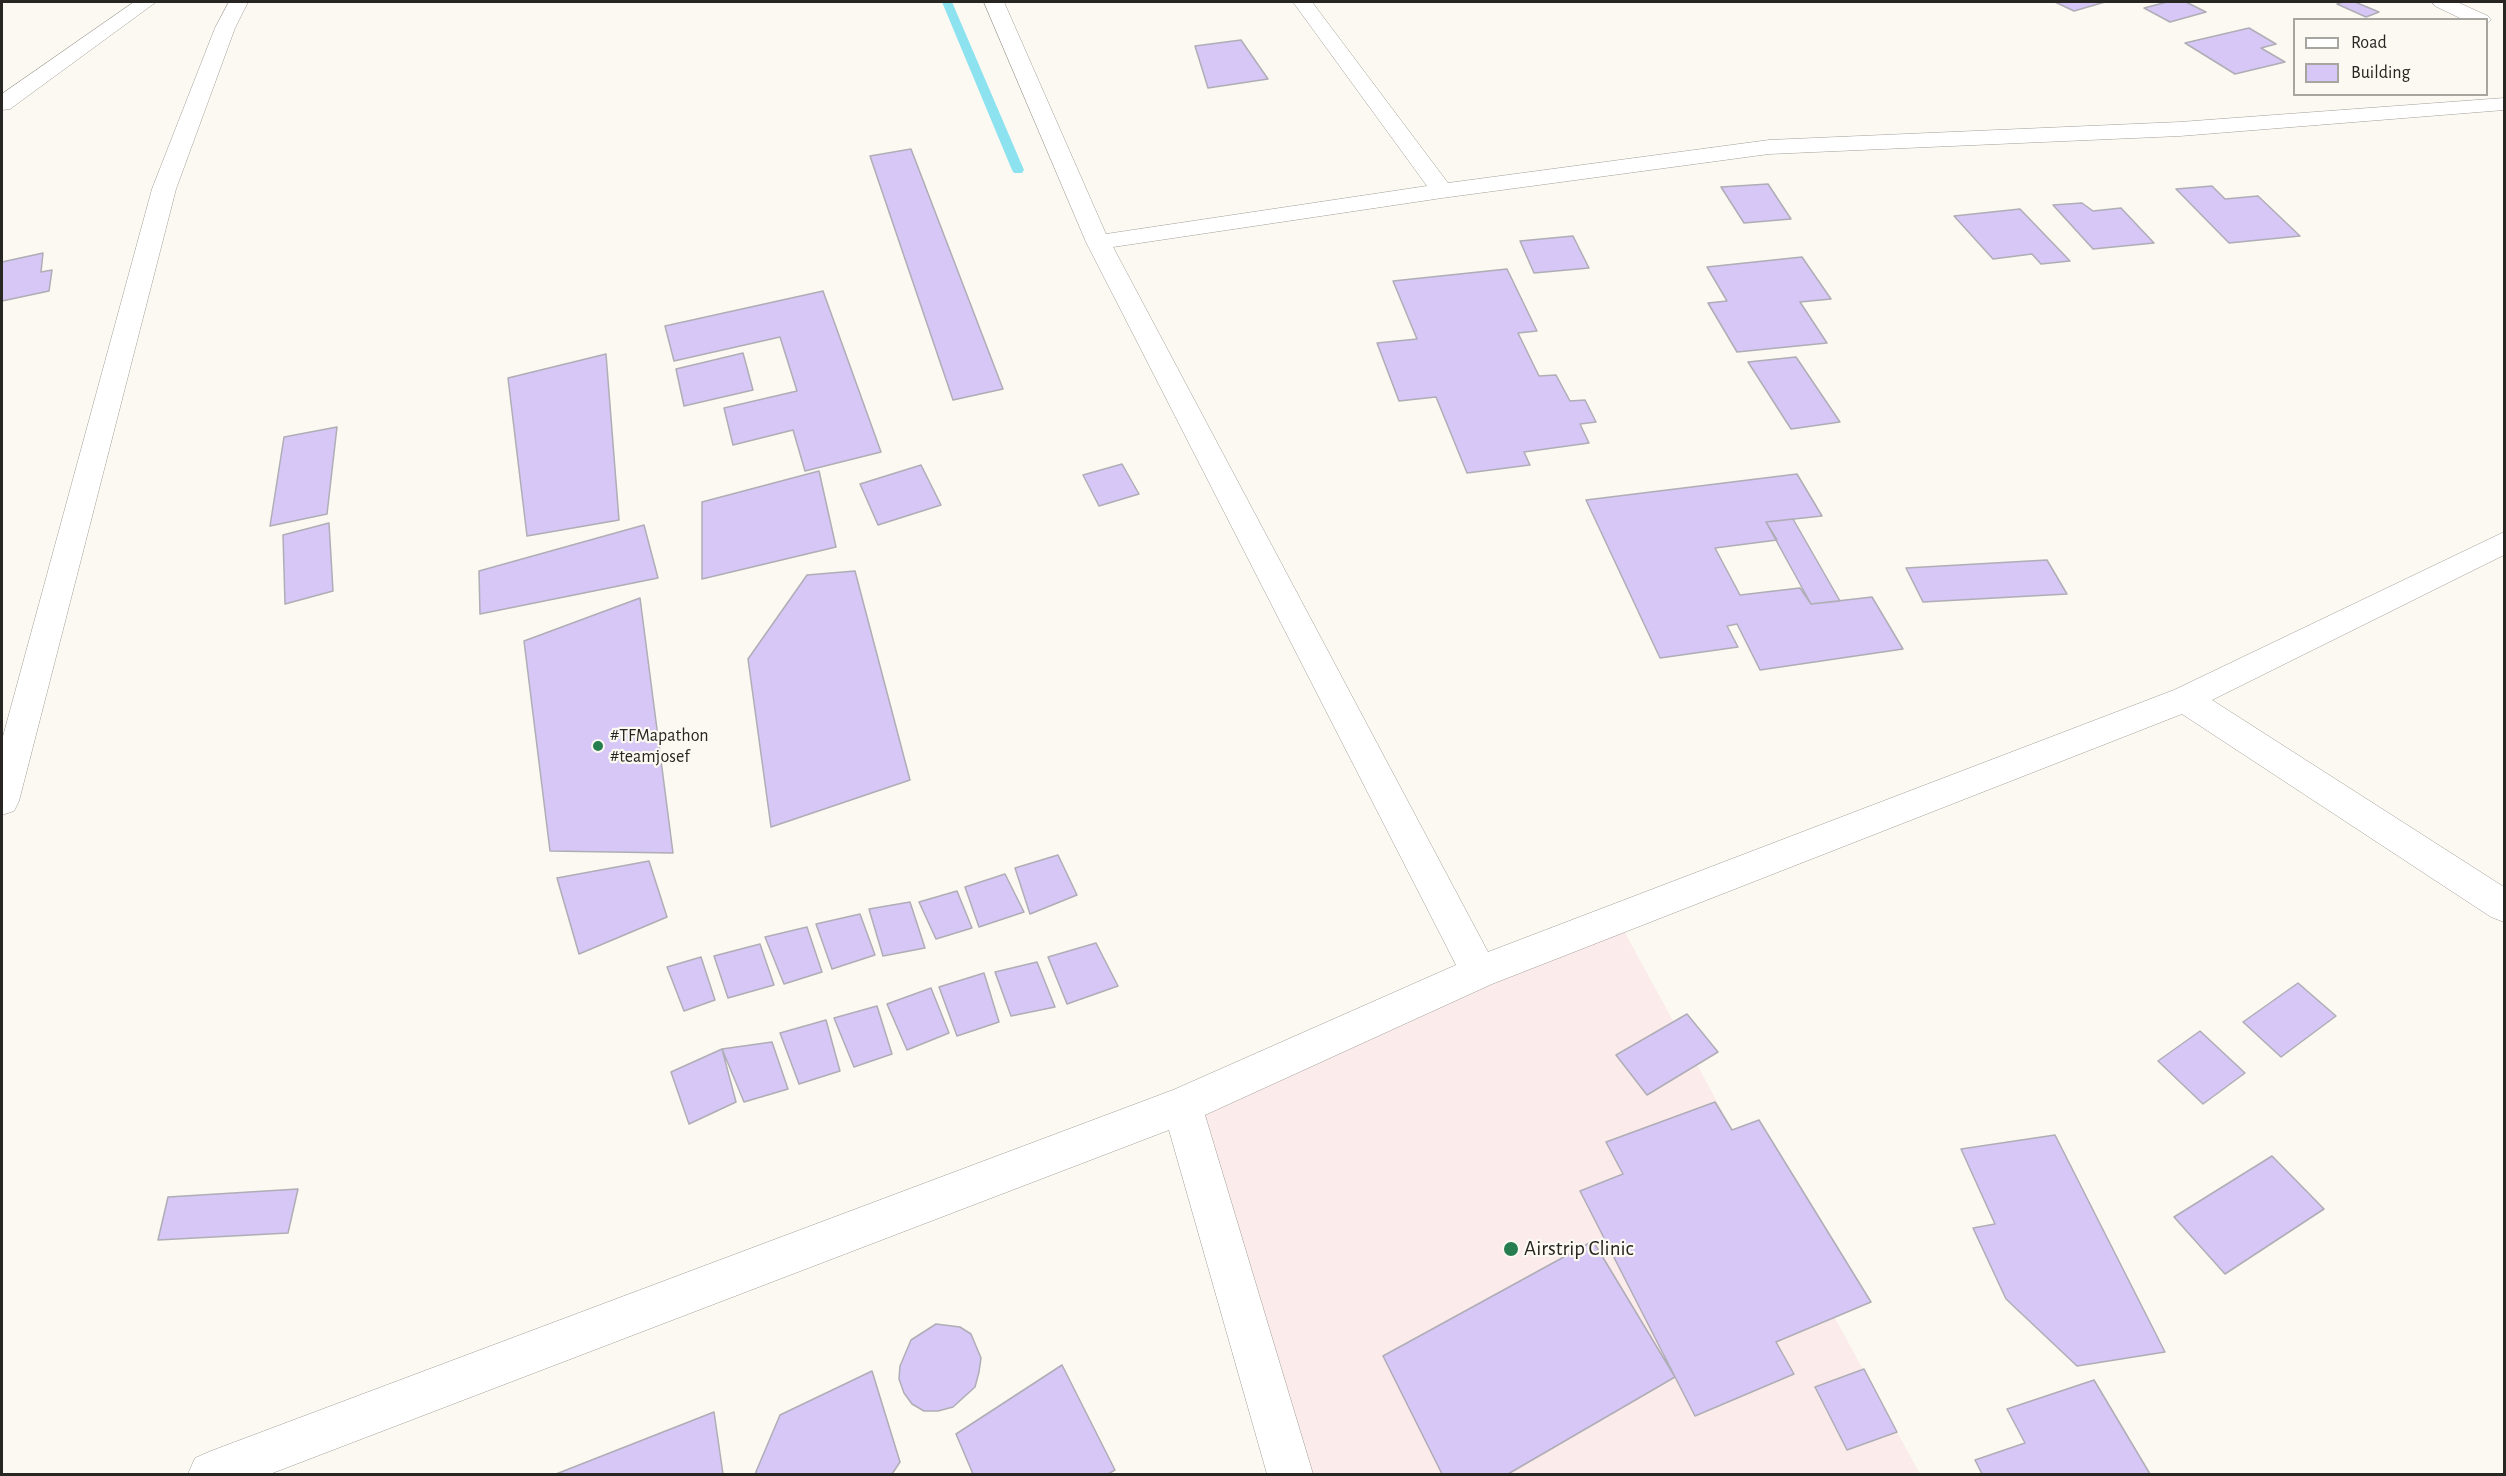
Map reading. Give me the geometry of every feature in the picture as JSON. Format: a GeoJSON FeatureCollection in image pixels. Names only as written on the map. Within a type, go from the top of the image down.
{"type":"FeatureCollection","features":[{"type":"Feature","properties":{"kind":"street"},"geometry":{"type":"LineString","coordinates":[[2,104],[146,2]]}},
{"type":"Feature","properties":{"kind":"street"},"geometry":{"type":"LineString","coordinates":[[2,801],[164,189],[225,28],[238,2]]}},
{"type":"Feature","properties":{"kind":"street"},"geometry":{"type":"LineString","coordinates":[[994,2],[1098,242],[1479,972]]}},
{"type":"Feature","properties":{"kind":"street"},"geometry":{"type":"LineString","coordinates":[[1302,2],[1442,191]]}},
{"type":"Feature","properties":{"kind":"street"},"geometry":{"type":"LineString","coordinates":[[2442,2],[2477,18]]}},
{"type":"Feature","properties":{"kind":"street"},"geometry":{"type":"LineString","coordinates":[[1098,242],[1442,191],[1769,147],[2180,129],[2475,104],[2505,104]]}},
{"type":"Feature","properties":{"kind":"street"},"geometry":{"type":"LineString","coordinates":[[211,1474],[1182,1106],[1479,972],[2185,699],[2505,543]]}},
{"type":"Feature","properties":{"kind":"street"},"geometry":{"type":"LineString","coordinates":[[2185,699],[2505,906]]}},
{"type":"Feature","properties":{"kind":"street"},"geometry":{"type":"LineString","coordinates":[[1182,1106],[1290,1474]]}},
{"type":"Feature","properties":{"kind":"shaded area","name":"Airstrip Clinic"},"geometry":{"type":"Polygon","coordinates":[[[1617,918],[1920,1474],[1290,1474],[1182,1106],[1617,918]]]}},
{"type":"Feature","properties":{"kind":"building"},"geometry":{"type":"Polygon","coordinates":[[[2055,2],[2105,2],[2074,11],[2055,2]]]}},
{"type":"Feature","properties":{"kind":"building"},"geometry":{"type":"Polygon","coordinates":[[[2167,2],[2186,2],[2206,12],[2170,22],[2144,8],[2167,2]]]}},
{"type":"Feature","properties":{"kind":"building"},"geometry":{"type":"Polygon","coordinates":[[[2355,2],[2379,12],[2366,17],[2337,4],[2355,2]]]}},
{"type":"Feature","properties":{"kind":"building"},"geometry":{"type":"Polygon","coordinates":[[[2249,28],[2276,44],[2261,48],[2285,62],[2235,74],[2185,43],[2249,28]]]}},
{"type":"Feature","properties":{"kind":"building"},"geometry":{"type":"Polygon","coordinates":[[[1241,40],[1268,79],[1208,88],[1195,46],[1241,40]]]}},
{"type":"Feature","properties":{"kind":"building"},"geometry":{"type":"Polygon","coordinates":[[[911,149],[1003,389],[953,400],[870,156],[911,149]]]}},
{"type":"Feature","properties":{"kind":"building"},"geometry":{"type":"Polygon","coordinates":[[[1768,184],[1791,219],[1744,223],[1721,187],[1768,184]]]}},
{"type":"Feature","properties":{"kind":"building"},"geometry":{"type":"Polygon","coordinates":[[[2212,186],[2225,199],[2258,196],[2300,236],[2229,243],[2176,189],[2212,186]]]}},
{"type":"Feature","properties":{"kind":"building"},"geometry":{"type":"Polygon","coordinates":[[[2082,203],[2093,211],[2121,208],[2154,243],[2093,249],[2053,205],[2082,203]]]}},
{"type":"Feature","properties":{"kind":"building"},"geometry":{"type":"Polygon","coordinates":[[[2020,209],[2070,261],[2041,264],[2032,254],[1993,259],[1954,216],[2020,209]]]}},
{"type":"Feature","properties":{"kind":"building"},"geometry":{"type":"Polygon","coordinates":[[[1573,236],[1589,268],[1534,273],[1520,241],[1573,236]]]}},
{"type":"Feature","properties":{"kind":"building"},"geometry":{"type":"Polygon","coordinates":[[[43,253],[41,272],[52,270],[49,291],[2,301],[2,262],[43,253]]]}},
{"type":"Feature","properties":{"kind":"building"},"geometry":{"type":"Polygon","coordinates":[[[1802,257],[1831,299],[1800,302],[1827,343],[1737,352],[1708,303],[1727,301],[1707,267],[1802,257]]]}},
{"type":"Feature","properties":{"kind":"building"},"geometry":{"type":"Polygon","coordinates":[[[1507,269],[1537,331],[1518,333],[1539,376],[1556,375],[1570,401],[1585,400],[1596,422],[1580,424],[1589,443],[1524,452],[1530,465],[1467,473],[1436,397],[1399,401],[1377,343],[1417,339],[1393,281],[1507,269]]]}},
{"type":"Feature","properties":{"kind":"building"},"geometry":{"type":"Polygon","coordinates":[[[823,291],[881,452],[805,471],[793,430],[733,445],[724,408],[797,391],[780,337],[674,361],[665,326],[823,291]]]}},
{"type":"Feature","properties":{"kind":"building"},"geometry":{"type":"Polygon","coordinates":[[[743,353],[753,390],[684,406],[676,369],[743,353]]]}},
{"type":"Feature","properties":{"kind":"building"},"geometry":{"type":"Polygon","coordinates":[[[606,354],[619,520],[527,536],[508,378],[606,354]]]}},
{"type":"Feature","properties":{"kind":"building"},"geometry":{"type":"Polygon","coordinates":[[[1796,357],[1840,422],[1791,429],[1748,362],[1796,357]]]}},
{"type":"Feature","properties":{"kind":"building"},"geometry":{"type":"Polygon","coordinates":[[[337,427],[327,514],[270,526],[284,437],[337,427]]]}},
{"type":"Feature","properties":{"kind":"building"},"geometry":{"type":"Polygon","coordinates":[[[1122,464],[1139,494],[1099,506],[1083,475],[1122,464]]]}},
{"type":"Feature","properties":{"kind":"building"},"geometry":{"type":"Polygon","coordinates":[[[921,465],[941,505],[878,525],[860,484],[921,465]]]}},
{"type":"Feature","properties":{"kind":"building"},"geometry":{"type":"Polygon","coordinates":[[[819,471],[836,547],[702,579],[702,502],[819,471]]]}},
{"type":"Feature","properties":{"kind":"building"},"geometry":{"type":"Polygon","coordinates":[[[1797,474],[1822,516],[1766,522],[1777,540],[1715,548],[1740,595],[1800,588],[1811,604],[1872,597],[1903,649],[1760,670],[1737,624],[1727,626],[1738,647],[1660,658],[1586,500],[1797,474]]]}},
{"type":"Feature","properties":{"kind":"building"},"geometry":{"type":"Polygon","coordinates":[[[1793,519],[1840,601],[1811,604],[1766,522],[1793,519]]]}},
{"type":"Feature","properties":{"kind":"building"},"geometry":{"type":"Polygon","coordinates":[[[329,523],[333,591],[285,604],[283,535],[329,523]]]}},
{"type":"Feature","properties":{"kind":"building"},"geometry":{"type":"Polygon","coordinates":[[[644,525],[658,578],[480,614],[479,571],[644,525]]]}},
{"type":"Feature","properties":{"kind":"building"},"geometry":{"type":"Polygon","coordinates":[[[2047,560],[2067,594],[1923,602],[1906,568],[2047,560]]]}},
{"type":"Feature","properties":{"kind":"building","name":"#TFMapathon #teamjosef"},"geometry":{"type":"Polygon","coordinates":[[[855,571],[910,780],[771,827],[748,659],[807,575],[855,571]]]}},
{"type":"Feature","properties":{"kind":"building","name":"#TFMapathon #teamjosef"},"geometry":{"type":"Polygon","coordinates":[[[640,598],[673,853],[550,851],[524,641],[640,598]]]}},
{"type":"Feature","properties":{"kind":"building"},"geometry":{"type":"Polygon","coordinates":[[[1058,855],[1077,895],[1030,914],[1015,868],[1058,855]]]}},
{"type":"Feature","properties":{"kind":"building"},"geometry":{"type":"Polygon","coordinates":[[[649,861],[667,917],[579,954],[557,878],[649,861]]]}},
{"type":"Feature","properties":{"kind":"building"},"geometry":{"type":"Polygon","coordinates":[[[1005,874],[1024,912],[979,927],[965,887],[1005,874]]]}},
{"type":"Feature","properties":{"kind":"building"},"geometry":{"type":"Polygon","coordinates":[[[957,891],[972,928],[936,939],[919,902],[957,891]]]}},
{"type":"Feature","properties":{"kind":"building"},"geometry":{"type":"Polygon","coordinates":[[[910,902],[925,948],[883,956],[869,909],[910,902]]]}},
{"type":"Feature","properties":{"kind":"building"},"geometry":{"type":"Polygon","coordinates":[[[860,914],[875,955],[832,969],[816,924],[860,914]]]}},
{"type":"Feature","properties":{"kind":"building"},"geometry":{"type":"Polygon","coordinates":[[[807,927],[822,972],[784,984],[765,937],[807,927]]]}},
{"type":"Feature","properties":{"kind":"building"},"geometry":{"type":"Polygon","coordinates":[[[1096,943],[1118,986],[1067,1004],[1048,957],[1096,943]]]}},
{"type":"Feature","properties":{"kind":"building"},"geometry":{"type":"Polygon","coordinates":[[[760,944],[774,985],[728,998],[714,956],[760,944]]]}},
{"type":"Feature","properties":{"kind":"building"},"geometry":{"type":"Polygon","coordinates":[[[701,957],[715,1000],[684,1011],[667,967],[701,957]]]}},
{"type":"Feature","properties":{"kind":"building"},"geometry":{"type":"Polygon","coordinates":[[[1037,962],[1055,1007],[1011,1016],[995,972],[1037,962]]]}},
{"type":"Feature","properties":{"kind":"building"},"geometry":{"type":"Polygon","coordinates":[[[984,973],[999,1022],[957,1036],[939,987],[984,973]]]}},
{"type":"Feature","properties":{"kind":"building"},"geometry":{"type":"Polygon","coordinates":[[[2298,983],[2336,1016],[2281,1057],[2243,1022],[2298,983]]]}},
{"type":"Feature","properties":{"kind":"building"},"geometry":{"type":"Polygon","coordinates":[[[931,988],[949,1033],[907,1050],[887,1004],[931,988]]]}},
{"type":"Feature","properties":{"kind":"building"},"geometry":{"type":"Polygon","coordinates":[[[877,1006],[892,1054],[854,1067],[834,1018],[877,1006]]]}},
{"type":"Feature","properties":{"kind":"building"},"geometry":{"type":"Polygon","coordinates":[[[1687,1014],[1718,1052],[1647,1095],[1616,1055],[1687,1014]]]}},
{"type":"Feature","properties":{"kind":"building"},"geometry":{"type":"Polygon","coordinates":[[[826,1020],[840,1071],[799,1084],[780,1033],[826,1020]]]}},
{"type":"Feature","properties":{"kind":"building"},"geometry":{"type":"Polygon","coordinates":[[[2200,1031],[2245,1073],[2203,1104],[2158,1061],[2200,1031]]]}},
{"type":"Feature","properties":{"kind":"building"},"geometry":{"type":"Polygon","coordinates":[[[772,1042],[788,1089],[744,1102],[722,1049],[772,1042]]]}},
{"type":"Feature","properties":{"kind":"building"},"geometry":{"type":"Polygon","coordinates":[[[722,1049],[736,1102],[689,1124],[671,1072],[722,1049]]]}},
{"type":"Feature","properties":{"kind":"building"},"geometry":{"type":"Polygon","coordinates":[[[1715,1102],[1732,1130],[1759,1120],[1871,1302],[1776,1342],[1794,1374],[1695,1416],[1580,1191],[1623,1174],[1606,1142],[1715,1102]]]}},
{"type":"Feature","properties":{"kind":"building"},"geometry":{"type":"Polygon","coordinates":[[[2055,1135],[2165,1352],[2077,1366],[2006,1299],[1973,1228],[1995,1224],[1961,1149],[2055,1135]]]}},
{"type":"Feature","properties":{"kind":"building"},"geometry":{"type":"Polygon","coordinates":[[[2272,1156],[2324,1209],[2225,1274],[2174,1217],[2272,1156]]]}},
{"type":"Feature","properties":{"kind":"building"},"geometry":{"type":"Polygon","coordinates":[[[298,1189],[288,1233],[158,1240],[168,1197],[298,1189]]]}},
{"type":"Feature","properties":{"kind":"building"},"geometry":{"type":"Polygon","coordinates":[[[1593,1241],[1675,1377],[1508,1474],[1442,1474],[1383,1356],[1593,1241]]]}},
{"type":"Feature","properties":{"kind":"building"},"geometry":{"type":"Polygon","coordinates":[[[936,1324],[960,1327],[971,1334],[981,1358],[975,1387],[953,1407],[938,1411],[924,1411],[912,1404],[904,1393],[899,1379],[900,1366],[911,1340],[936,1324]]]}},
{"type":"Feature","properties":{"kind":"building"},"geometry":{"type":"Polygon","coordinates":[[[1062,1365],[1115,1470],[1108,1474],[973,1474],[956,1434],[1062,1365]]]}},
{"type":"Feature","properties":{"kind":"building"},"geometry":{"type":"Polygon","coordinates":[[[1864,1369],[1897,1432],[1847,1450],[1815,1387],[1864,1369]]]}},
{"type":"Feature","properties":{"kind":"building"},"geometry":{"type":"Polygon","coordinates":[[[872,1371],[900,1462],[892,1474],[755,1474],[780,1415],[872,1371]]]}},
{"type":"Feature","properties":{"kind":"building"},"geometry":{"type":"Polygon","coordinates":[[[2094,1380],[2150,1474],[1982,1474],[1975,1460],[2025,1443],[2007,1409],[2094,1380]]]}},
{"type":"Feature","properties":{"kind":"building"},"geometry":{"type":"Polygon","coordinates":[[[714,1412],[723,1474],[556,1474],[714,1412]]]}},
{"type":"Feature","properties":{"kind":"waterway"},"geometry":{"type":"LineString","coordinates":[[947,2],[957,31],[1018,170]]}},
{"type":"Feature","properties":{"kind":"place","name":"#TFMapathon #teamjosef"},"geometry":{"type":"Point","coordinates":[598,746]}},
{"type":"Feature","properties":{"kind":"place","name":"Airstrip Clinic"},"geometry":{"type":"Point","coordinates":[1511,1249]}}]}
